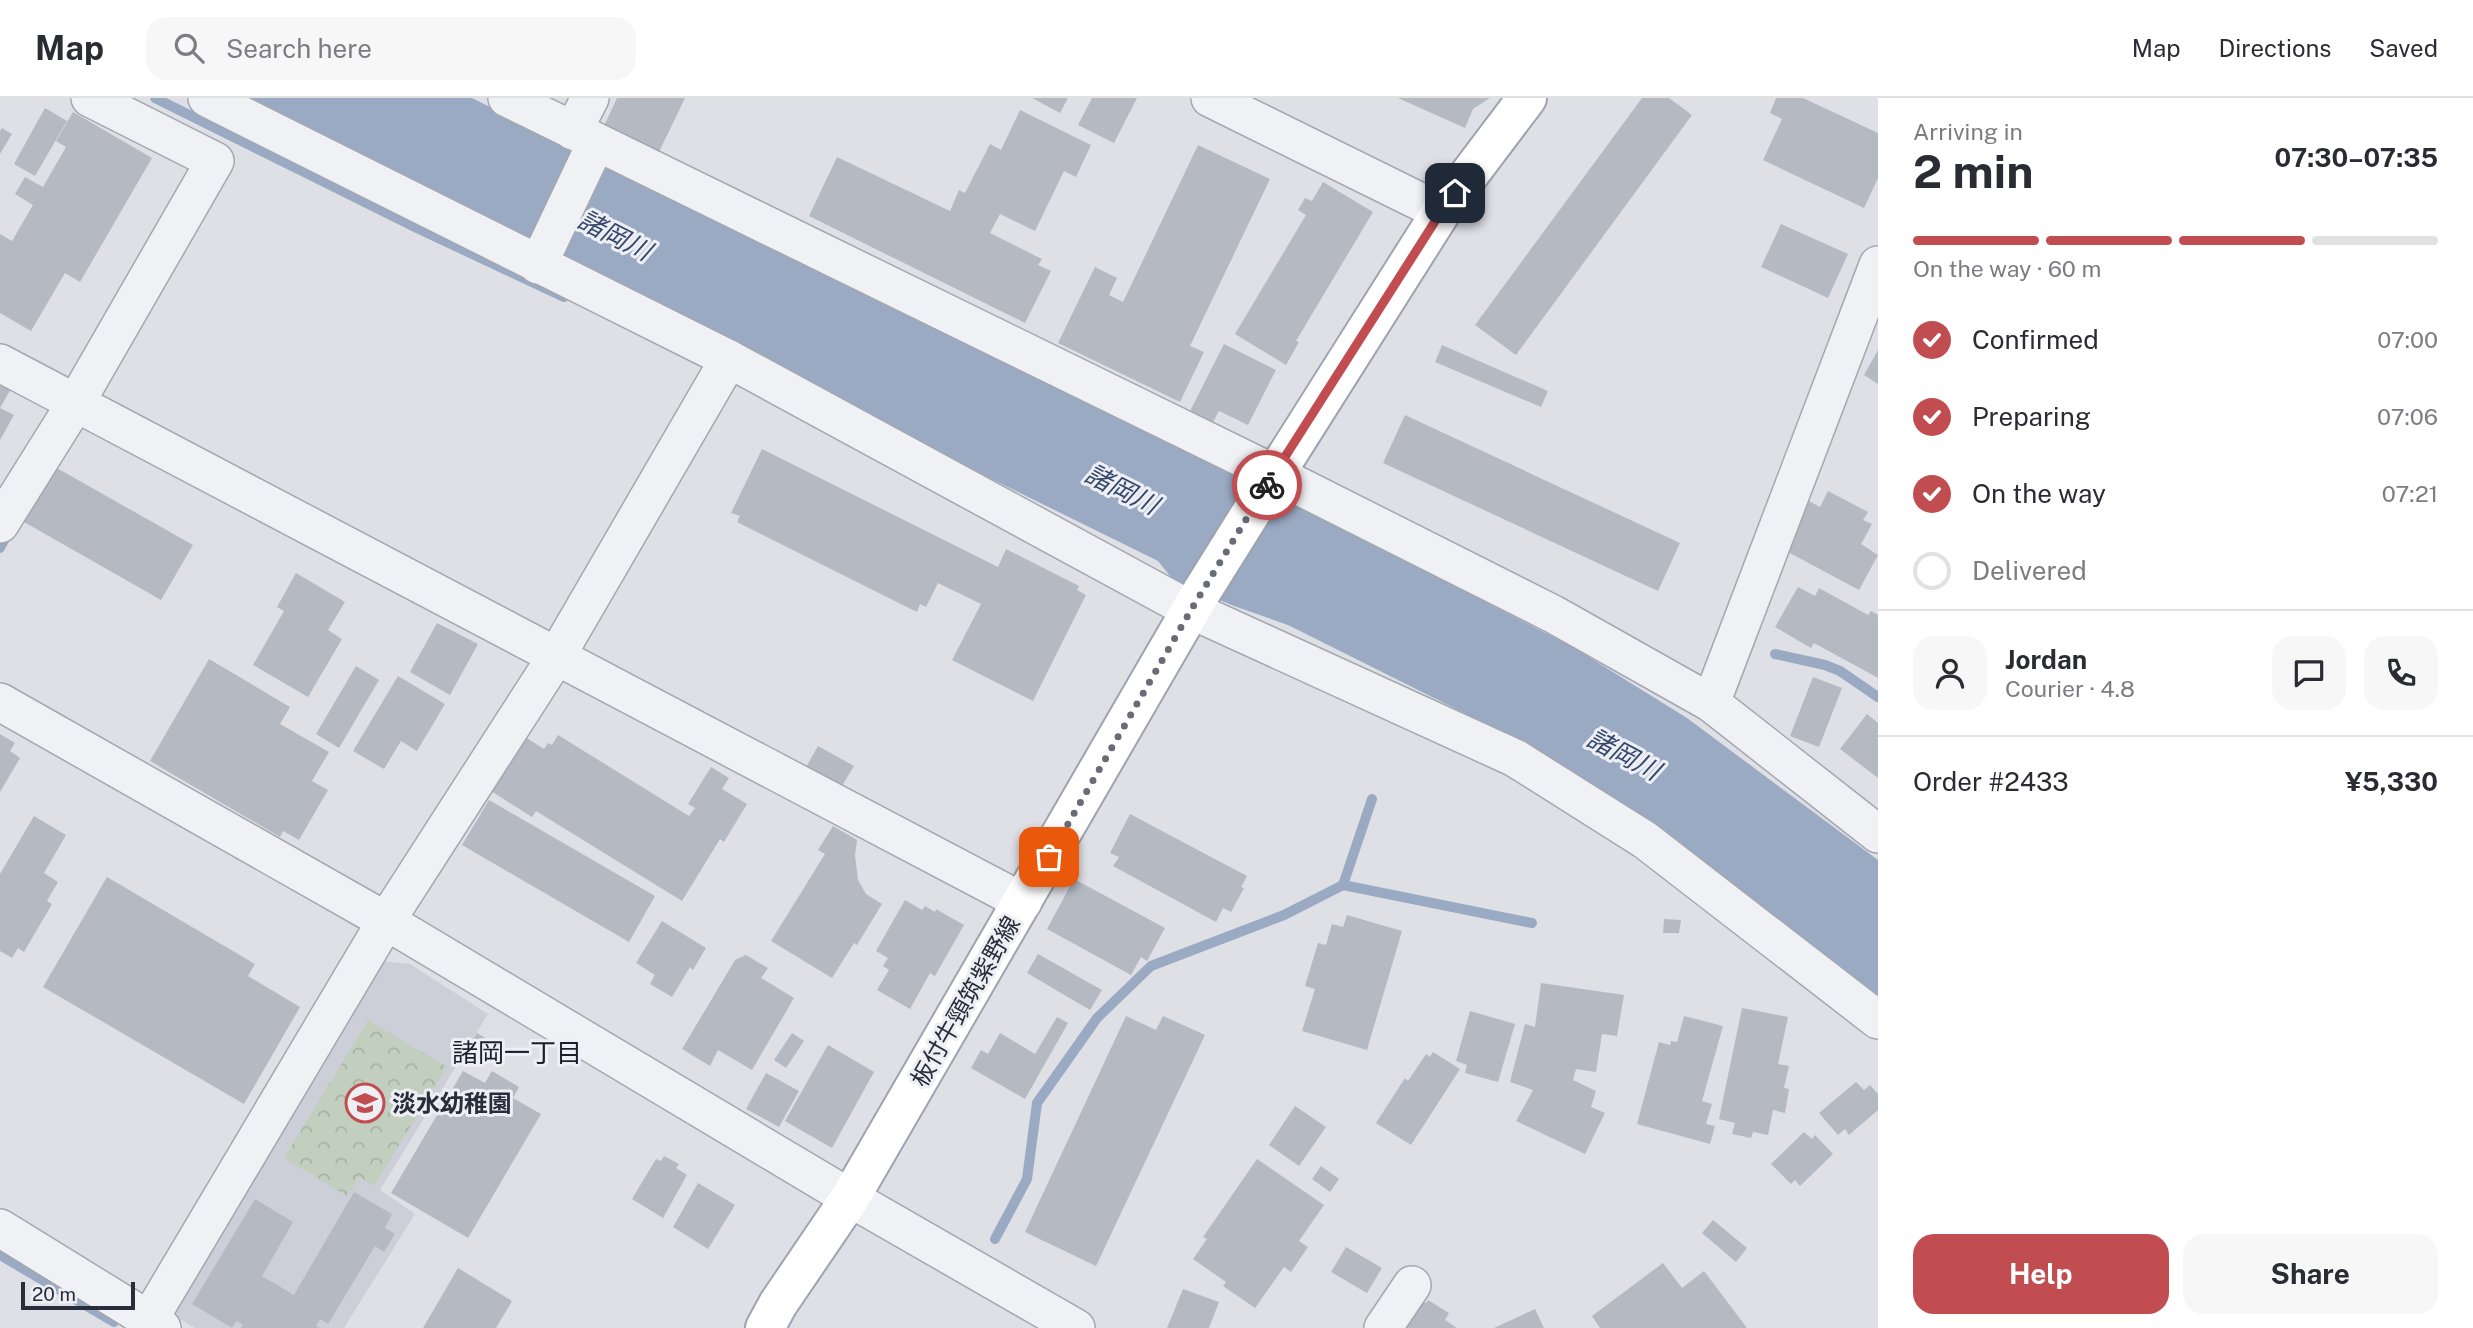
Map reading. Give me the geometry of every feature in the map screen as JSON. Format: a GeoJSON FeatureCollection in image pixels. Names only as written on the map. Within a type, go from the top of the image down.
{"type":"FeatureCollection","features":[{"type":"Feature","properties":{"kind":"main road","name":"板付牛頸筑紫野線"},"geometry":{"type":"LineString","coordinates":[[765,1328],[778,1304],[850,1198],[1195,603],[1441,212],[1527,98]]}},
{"type":"Feature","properties":{"kind":"street"},"geometry":{"type":"LineString","coordinates":[[0,524],[75,404],[215,161],[90,98]]}},
{"type":"Feature","properties":{"kind":"street"},"geometry":{"type":"LineString","coordinates":[[206,98],[729,359],[1195,603],[1515,758],[1645,840],[1878,1020]]}},
{"type":"Feature","properties":{"kind":"street"},"geometry":{"type":"LineString","coordinates":[[507,98],[1272,479],[1553,614],[1711,703],[1878,834]]}},
{"type":"Feature","properties":{"kind":"street"},"geometry":{"type":"LineString","coordinates":[[538,265],[585,137],[590,98]]}},
{"type":"Feature","properties":{"kind":"street"},"geometry":{"type":"LineString","coordinates":[[1210,98],[1441,212]]}},
{"type":"Feature","properties":{"kind":"street"},"geometry":{"type":"LineString","coordinates":[[1711,703],[1878,265]]}},
{"type":"Feature","properties":{"kind":"street"},"geometry":{"type":"LineString","coordinates":[[0,1228],[151,1325],[386,921],[556,657],[729,359]]}},
{"type":"Feature","properties":{"kind":"street"},"geometry":{"type":"LineString","coordinates":[[0,363],[1023,902]]}},
{"type":"Feature","properties":{"kind":"street"},"geometry":{"type":"LineString","coordinates":[[0,702],[386,921],[850,1198],[1076,1328]]}},
{"type":"Feature","properties":{"kind":"street"},"geometry":{"type":"LineString","coordinates":[[1383,1328],[1412,1285]]}},
{"type":"Feature","properties":{"kind":"shaded area","name":"淡水幼稚園"},"geometry":{"type":"Polygon","coordinates":[[[381,961],[410,964],[488,1014],[380,1190],[415,1214],[344,1328],[195,1328],[170,1313],[381,961]]]}},
{"type":"Feature","properties":{"kind":"green space"},"geometry":{"type":"Polygon","coordinates":[[[368,1020],[447,1067],[374,1186],[359,1177],[347,1196],[284,1158],[368,1020]]]}},
{"type":"Feature","properties":{"kind":"water","name":"諸岡川"},"geometry":{"type":"Polygon","coordinates":[[[219,98],[472,98],[1348,530],[1576,649],[1687,718],[1878,860],[1878,995],[1706,869],[1572,776],[1462,712],[1288,625],[1174,581],[1158,561],[219,98]]]}},
{"type":"Feature","properties":{"kind":"building"},"geometry":{"type":"Polygon","coordinates":[[[617,98],[685,98],[658,154],[603,128],[617,98]]]}},
{"type":"Feature","properties":{"kind":"building"},"geometry":{"type":"Polygon","coordinates":[[[1032,98],[1068,98],[1060,113],[1032,98]]]}},
{"type":"Feature","properties":{"kind":"building"},"geometry":{"type":"Polygon","coordinates":[[[1092,98],[1137,98],[1114,143],[1078,125],[1092,98]]]}},
{"type":"Feature","properties":{"kind":"building"},"geometry":{"type":"Polygon","coordinates":[[[1398,98],[1490,98],[1473,109],[1465,128],[1398,98]]]}},
{"type":"Feature","properties":{"kind":"building"},"geometry":{"type":"Polygon","coordinates":[[[1642,98],[1669,98],[1692,115],[1516,355],[1475,325],[1642,98]]]}},
{"type":"Feature","properties":{"kind":"building"},"geometry":{"type":"Polygon","coordinates":[[[1776,98],[1803,98],[1878,133],[1878,178],[1864,208],[1763,160],[1782,119],[1770,113],[1776,98]]]}},
{"type":"Feature","properties":{"kind":"building"},"geometry":{"type":"Polygon","coordinates":[[[45,108],[67,121],[35,176],[14,164],[45,108]]]}},
{"type":"Feature","properties":{"kind":"building"},"geometry":{"type":"Polygon","coordinates":[[[1020,110],[1091,145],[1076,177],[1064,171],[1035,231],[1000,214],[990,233],[1042,259],[1038,265],[1051,271],[1025,323],[809,216],[837,157],[950,211],[959,190],[965,193],[990,144],[1001,150],[1020,110]]]}},
{"type":"Feature","properties":{"kind":"building"},"geometry":{"type":"Polygon","coordinates":[[[73,112],[152,158],[80,282],[65,273],[31,331],[0,313],[0,234],[12,241],[33,205],[15,194],[25,177],[43,187],[66,147],[56,141],[73,112]]]}},
{"type":"Feature","properties":{"kind":"building"},"geometry":{"type":"Polygon","coordinates":[[[2,128],[12,134],[0,154],[0,131],[2,128]]]}},
{"type":"Feature","properties":{"kind":"building"},"geometry":{"type":"Polygon","coordinates":[[[1198,145],[1270,179],[1190,346],[1204,352],[1180,402],[1058,343],[1095,267],[1117,278],[1109,295],[1123,302],[1198,145]]]}},
{"type":"Feature","properties":{"kind":"building"},"geometry":{"type":"Polygon","coordinates":[[[1323,182],[1373,212],[1296,341],[1299,342],[1286,365],[1235,334],[1306,215],[1298,210],[1305,198],[1312,201],[1323,182]]]}},
{"type":"Feature","properties":{"kind":"building"},"geometry":{"type":"Polygon","coordinates":[[[1781,224],[1848,254],[1828,298],[1761,267],[1781,224]]]}},
{"type":"Feature","properties":{"kind":"building"},"geometry":{"type":"Polygon","coordinates":[[[1224,344],[1276,370],[1248,425],[1219,411],[1213,422],[1190,411],[1224,344]]]}},
{"type":"Feature","properties":{"kind":"building"},"geometry":{"type":"Polygon","coordinates":[[[1442,345],[1548,391],[1541,407],[1435,362],[1442,345]]]}},
{"type":"Feature","properties":{"kind":"building"},"geometry":{"type":"Polygon","coordinates":[[[1878,350],[1878,384],[1864,375],[1878,350]]]}},
{"type":"Feature","properties":{"kind":"building"},"geometry":{"type":"Polygon","coordinates":[[[0,371],[16,380],[0,408],[0,371]]]}},
{"type":"Feature","properties":{"kind":"building"},"geometry":{"type":"Polygon","coordinates":[[[0,408],[14,415],[0,440],[0,408]]]}},
{"type":"Feature","properties":{"kind":"building"},"geometry":{"type":"Polygon","coordinates":[[[1405,415],[1680,543],[1658,591],[1383,463],[1405,415]]]}},
{"type":"Feature","properties":{"kind":"building"},"geometry":{"type":"Polygon","coordinates":[[[762,449],[998,567],[1006,549],[1079,586],[1077,590],[1086,595],[1033,701],[952,660],[981,604],[938,583],[926,607],[920,604],[917,612],[737,522],[740,516],[731,513],[762,449]]]}},
{"type":"Feature","properties":{"kind":"building"},"geometry":{"type":"Polygon","coordinates":[[[55,467],[193,545],[161,600],[24,522],[55,467]]]}},
{"type":"Feature","properties":{"kind":"building"},"geometry":{"type":"Polygon","coordinates":[[[1828,491],[1868,512],[1863,520],[1872,524],[1861,544],[1878,555],[1859,590],[1786,551],[1798,529],[1792,527],[1807,500],[1820,507],[1828,491]]]}},
{"type":"Feature","properties":{"kind":"building"},"geometry":{"type":"Polygon","coordinates":[[[296,573],[345,602],[328,630],[342,639],[308,697],[253,665],[284,611],[277,607],[296,573]]]}},
{"type":"Feature","properties":{"kind":"building"},"geometry":{"type":"Polygon","coordinates":[[[1798,587],[1815,596],[1819,588],[1868,615],[1871,611],[1878,615],[1878,678],[1814,643],[1811,648],[1775,627],[1798,587]]]}},
{"type":"Feature","properties":{"kind":"building"},"geometry":{"type":"Polygon","coordinates":[[[437,623],[478,644],[450,695],[410,672],[437,623]]]}},
{"type":"Feature","properties":{"kind":"building"},"geometry":{"type":"Polygon","coordinates":[[[209,659],[290,707],[280,724],[329,752],[312,781],[328,790],[299,840],[283,831],[280,837],[150,761],[209,659]]]}},
{"type":"Feature","properties":{"kind":"building"},"geometry":{"type":"Polygon","coordinates":[[[356,666],[379,680],[339,748],[316,734],[356,666]]]}},
{"type":"Feature","properties":{"kind":"building"},"geometry":{"type":"Polygon","coordinates":[[[398,676],[445,704],[417,751],[401,741],[384,769],[353,751],[398,676]]]}},
{"type":"Feature","properties":{"kind":"building"},"geometry":{"type":"Polygon","coordinates":[[[1813,677],[1842,688],[1819,747],[1790,736],[1813,677]]]}},
{"type":"Feature","properties":{"kind":"building"},"geometry":{"type":"Polygon","coordinates":[[[1867,714],[1878,723],[1878,778],[1840,749],[1867,714]]]}},
{"type":"Feature","properties":{"kind":"building"},"geometry":{"type":"Polygon","coordinates":[[[0,734],[15,743],[10,751],[20,758],[0,792],[0,734]]]}},
{"type":"Feature","properties":{"kind":"building"},"geometry":{"type":"Polygon","coordinates":[[[522,735],[544,749],[548,743],[552,745],[558,735],[689,816],[695,808],[688,804],[711,767],[729,778],[722,789],[747,804],[724,842],[720,839],[682,901],[536,811],[532,817],[488,789],[522,735]]]}},
{"type":"Feature","properties":{"kind":"building"},"geometry":{"type":"Polygon","coordinates":[[[818,746],[854,766],[840,789],[805,769],[818,746]]]}},
{"type":"Feature","properties":{"kind":"building"},"geometry":{"type":"Polygon","coordinates":[[[489,800],[655,896],[629,942],[462,845],[489,800]]]}},
{"type":"Feature","properties":{"kind":"building"},"geometry":{"type":"Polygon","coordinates":[[[1130,814],[1247,876],[1241,887],[1244,888],[1231,912],[1223,908],[1216,922],[1113,866],[1119,857],[1110,853],[1130,814]]]}},
{"type":"Feature","properties":{"kind":"building"},"geometry":{"type":"Polygon","coordinates":[[[34,816],[66,835],[44,873],[58,882],[47,901],[52,904],[24,952],[18,948],[12,958],[0,951],[0,874],[34,816]]]}},
{"type":"Feature","properties":{"kind":"building"},"geometry":{"type":"Polygon","coordinates":[[[833,826],[857,840],[855,855],[858,880],[866,894],[882,904],[857,945],[854,943],[832,978],[771,941],[825,854],[818,850],[833,826]]]}},
{"type":"Feature","properties":{"kind":"building"},"geometry":{"type":"Polygon","coordinates":[[[107,877],[255,964],[248,976],[300,1007],[244,1104],[43,987],[107,877]]]}},
{"type":"Feature","properties":{"kind":"building"},"geometry":{"type":"Polygon","coordinates":[[[1074,879],[1165,928],[1147,961],[1141,957],[1131,975],[1047,929],[1074,879]]]}},
{"type":"Feature","properties":{"kind":"building"},"geometry":{"type":"Polygon","coordinates":[[[905,900],[922,910],[925,906],[935,912],[936,909],[964,925],[935,976],[930,973],[910,1009],[877,990],[889,970],[883,966],[888,958],[876,951],[905,900]]]}},
{"type":"Feature","properties":{"kind":"building"},"geometry":{"type":"Polygon","coordinates":[[[1347,915],[1402,931],[1367,1050],[1302,1031],[1315,989],[1305,986],[1318,943],[1326,945],[1332,924],[1343,927],[1347,915]]]}},
{"type":"Feature","properties":{"kind":"building"},"geometry":{"type":"Polygon","coordinates":[[[1664,919],[1681,920],[1679,933],[1663,933],[1664,919]]]}},
{"type":"Feature","properties":{"kind":"building"},"geometry":{"type":"Polygon","coordinates":[[[662,921],[706,948],[693,970],[690,967],[672,997],[650,984],[655,975],[636,963],[662,921]]]}},
{"type":"Feature","properties":{"kind":"building"},"geometry":{"type":"Polygon","coordinates":[[[1038,954],[1102,990],[1090,1010],[1027,973],[1038,954]]]}},
{"type":"Feature","properties":{"kind":"building"},"geometry":{"type":"Polygon","coordinates":[[[746,955],[768,968],[761,978],[794,998],[752,1070],[718,1050],[710,1066],[682,1049],[735,960],[746,955]]]}},
{"type":"Feature","properties":{"kind":"building"},"geometry":{"type":"Polygon","coordinates":[[[1541,983],[1624,995],[1617,1036],[1602,1034],[1596,1072],[1576,1069],[1573,1080],[1596,1091],[1591,1107],[1605,1113],[1585,1154],[1516,1121],[1533,1090],[1510,1082],[1525,1024],[1535,1027],[1541,983]]]}},
{"type":"Feature","properties":{"kind":"building"},"geometry":{"type":"Polygon","coordinates":[[[1742,1008],[1788,1017],[1778,1064],[1789,1066],[1784,1088],[1789,1089],[1785,1113],[1773,1110],[1768,1135],[1753,1132],[1751,1138],[1732,1134],[1735,1123],[1719,1119],[1742,1008]]]}},
{"type":"Feature","properties":{"kind":"building"},"geometry":{"type":"Polygon","coordinates":[[[1470,1011],[1515,1024],[1498,1082],[1465,1073],[1467,1065],[1456,1061],[1470,1011]]]}},
{"type":"Feature","properties":{"kind":"building"},"geometry":{"type":"Polygon","coordinates":[[[1126,1016],[1156,1030],[1163,1016],[1205,1035],[1096,1266],[1025,1232],[1126,1016]]]}},
{"type":"Feature","properties":{"kind":"building"},"geometry":{"type":"Polygon","coordinates":[[[1684,1016],[1723,1026],[1702,1101],[1712,1104],[1706,1124],[1715,1126],[1710,1144],[1637,1124],[1659,1042],[1670,1045],[1671,1041],[1677,1042],[1684,1016]]]}},
{"type":"Feature","properties":{"kind":"building"},"geometry":{"type":"Polygon","coordinates":[[[1057,1017],[1068,1023],[1025,1099],[971,1068],[981,1050],[988,1054],[1000,1033],[1035,1054],[1057,1017]]]}},
{"type":"Feature","properties":{"kind":"building"},"geometry":{"type":"Polygon","coordinates":[[[477,1033],[487,1039],[471,1065],[461,1059],[477,1033]]]}},
{"type":"Feature","properties":{"kind":"building"},"geometry":{"type":"Polygon","coordinates":[[[792,1033],[804,1041],[786,1068],[774,1060],[792,1033]]]}},
{"type":"Feature","properties":{"kind":"building"},"geometry":{"type":"Polygon","coordinates":[[[828,1045],[874,1072],[832,1148],[785,1121],[828,1045]]]}},
{"type":"Feature","properties":{"kind":"building"},"geometry":{"type":"Polygon","coordinates":[[[1433,1052],[1460,1069],[1411,1145],[1376,1123],[1405,1078],[1408,1081],[1426,1054],[1430,1057],[1433,1052]]]}},
{"type":"Feature","properties":{"kind":"building"},"geometry":{"type":"Polygon","coordinates":[[[463,1071],[485,1083],[492,1071],[519,1087],[513,1098],[541,1114],[468,1238],[391,1193],[463,1071]]]}},
{"type":"Feature","properties":{"kind":"building"},"geometry":{"type":"Polygon","coordinates":[[[766,1073],[799,1091],[779,1127],[746,1109],[766,1073]]]}},
{"type":"Feature","properties":{"kind":"building"},"geometry":{"type":"Polygon","coordinates":[[[1856,1082],[1864,1090],[1870,1085],[1878,1094],[1878,1110],[1849,1135],[1845,1129],[1838,1135],[1819,1113],[1856,1082]]]}},
{"type":"Feature","properties":{"kind":"building"},"geometry":{"type":"Polygon","coordinates":[[[1295,1106],[1326,1127],[1299,1166],[1269,1145],[1295,1106]]]}},
{"type":"Feature","properties":{"kind":"building"},"geometry":{"type":"Polygon","coordinates":[[[1804,1132],[1812,1139],[1815,1135],[1833,1154],[1800,1186],[1795,1180],[1791,1184],[1771,1164],[1804,1132]]]}},
{"type":"Feature","properties":{"kind":"building"},"geometry":{"type":"Polygon","coordinates":[[[664,1156],[679,1164],[676,1168],[687,1175],[663,1218],[632,1199],[656,1159],[661,1161],[664,1156]]]}},
{"type":"Feature","properties":{"kind":"building"},"geometry":{"type":"Polygon","coordinates":[[[1257,1159],[1324,1205],[1299,1241],[1308,1247],[1291,1272],[1284,1267],[1255,1308],[1223,1286],[1226,1282],[1193,1259],[1207,1239],[1203,1237],[1257,1159]]]}},
{"type":"Feature","properties":{"kind":"building"},"geometry":{"type":"Polygon","coordinates":[[[1321,1166],[1339,1179],[1330,1192],[1312,1179],[1321,1166]]]}},
{"type":"Feature","properties":{"kind":"building"},"geometry":{"type":"Polygon","coordinates":[[[698,1183],[735,1205],[708,1249],[673,1227],[698,1183]]]}},
{"type":"Feature","properties":{"kind":"building"},"geometry":{"type":"Polygon","coordinates":[[[354,1192],[392,1214],[385,1228],[395,1234],[384,1252],[375,1246],[328,1324],[320,1319],[316,1326],[320,1328],[241,1328],[243,1325],[237,1321],[232,1328],[192,1304],[255,1199],[293,1222],[262,1276],[294,1295],[354,1192]]]}},
{"type":"Feature","properties":{"kind":"building"},"geometry":{"type":"Polygon","coordinates":[[[1713,1220],[1747,1248],[1736,1262],[1702,1233],[1713,1220]]]}},
{"type":"Feature","properties":{"kind":"building"},"geometry":{"type":"Polygon","coordinates":[[[1346,1247],[1382,1268],[1367,1293],[1331,1272],[1346,1247]]]}},
{"type":"Feature","properties":{"kind":"building"},"geometry":{"type":"Polygon","coordinates":[[[1663,1263],[1682,1288],[1704,1271],[1747,1328],[1600,1328],[1592,1316],[1663,1263]]]}},
{"type":"Feature","properties":{"kind":"building"},"geometry":{"type":"Polygon","coordinates":[[[458,1268],[512,1301],[496,1328],[423,1328],[458,1268]]]}},
{"type":"Feature","properties":{"kind":"building"},"geometry":{"type":"Polygon","coordinates":[[[1183,1289],[1219,1302],[1209,1328],[1167,1328],[1183,1289]]]}},
{"type":"Feature","properties":{"kind":"building"},"geometry":{"type":"Polygon","coordinates":[[[1417,1298],[1426,1303],[1428,1300],[1449,1313],[1445,1320],[1457,1328],[1399,1328],[1417,1298]]]}},
{"type":"Feature","properties":{"kind":"building"},"geometry":{"type":"Polygon","coordinates":[[[1535,1309],[1544,1328],[1494,1328],[1535,1309]]]}},
{"type":"Feature","properties":{"kind":"waterway"},"geometry":{"type":"LineString","coordinates":[[155,98],[417,228],[564,297]]}},
{"type":"Feature","properties":{"kind":"waterway"},"geometry":{"type":"LineString","coordinates":[[0,548],[10,529]]}},
{"type":"Feature","properties":{"kind":"waterway"},"geometry":{"type":"LineString","coordinates":[[1775,654],[1840,671],[1878,697]]}},
{"type":"Feature","properties":{"kind":"waterway"},"geometry":{"type":"LineString","coordinates":[[995,1239],[1027,1179],[1037,1103],[1097,1018],[1151,966],[1284,915],[1343,885],[1372,799]]}},
{"type":"Feature","properties":{"kind":"waterway"},"geometry":{"type":"LineString","coordinates":[[1343,885],[1532,923]]}},
{"type":"Feature","properties":{"kind":"waterway"},"geometry":{"type":"LineString","coordinates":[[0,1255],[114,1322]]}},
{"type":"Feature","properties":{"kind":"way so far"},"geometry":{"type":"LineString","coordinates":[[1049,857],[1191,610],[1267,485]]}},
{"type":"Feature","properties":{"kind":"place","name":"淡水幼稚園"},"geometry":{"type":"Point","coordinates":[365,1103]}},
{"type":"Feature","properties":{"kind":"district","name":"諸岡一丁目"},"geometry":{"type":"Point","coordinates":[517,1052]}},
{"type":"Feature","properties":{"kind":"route"},"geometry":{"type":"LineString","coordinates":[[1267,485],[1455,193]]}}]}
